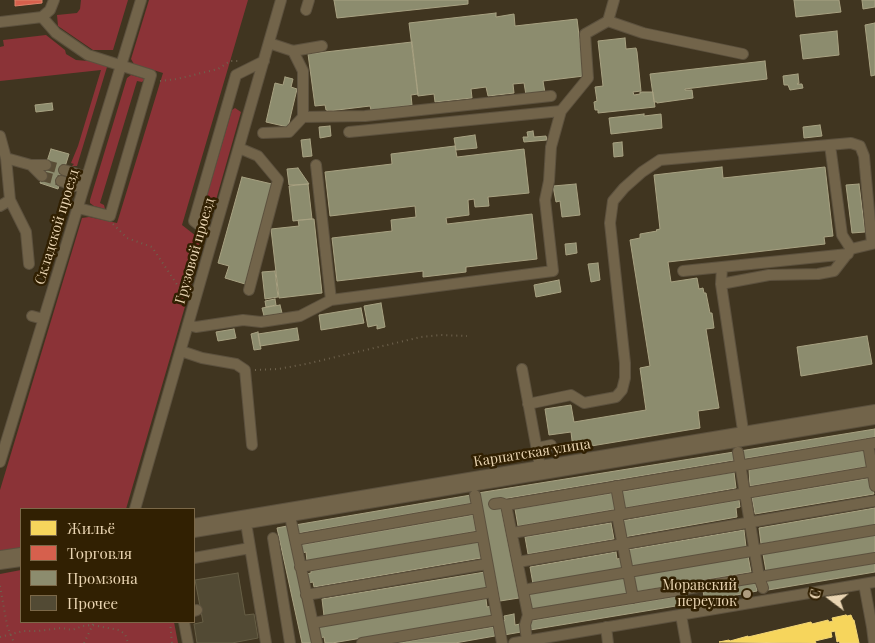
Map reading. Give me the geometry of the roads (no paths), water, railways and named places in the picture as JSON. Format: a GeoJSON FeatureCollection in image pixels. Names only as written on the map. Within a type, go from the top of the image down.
{"type":"FeatureCollection","features":[{"type":"Feature","properties":{"kind":"street"},"geometry":{"type":"LineString","coordinates":[[0,22],[42,17],[50,10],[54,0]]}},
{"type":"Feature","properties":{"kind":"street","name":"Складской проезд"},"geometry":{"type":"LineString","coordinates":[[0,462],[141,0]]}},
{"type":"Feature","properties":{"kind":"street","name":"Грузовой проезд"},"geometry":{"type":"LineString","coordinates":[[135,508],[282,0]]}},
{"type":"Feature","properties":{"kind":"street"},"geometry":{"type":"LineString","coordinates":[[188,325],[196,327],[243,320],[262,322],[300,316],[332,300],[553,271],[545,200],[549,180],[550,147],[561,111],[588,78],[585,34],[608,21],[614,0]]}},
{"type":"Feature","properties":{"kind":"street"},"geometry":{"type":"LineString","coordinates":[[42,17],[56,33],[72,46],[88,55],[151,75],[110,216],[78,208]]}},
{"type":"Feature","properties":{"kind":"street"},"geometry":{"type":"LineString","coordinates":[[608,21],[642,32],[743,54]]}},
{"type":"Feature","properties":{"kind":"street"},"geometry":{"type":"LineString","coordinates":[[269,43],[293,51],[322,46]]}},
{"type":"Feature","properties":{"kind":"street"},"geometry":{"type":"LineString","coordinates":[[263,133],[289,132],[303,117],[302,71],[293,51]]}},
{"type":"Feature","properties":{"kind":"street"},"geometry":{"type":"LineString","coordinates":[[214,236],[194,221],[233,84],[236,75],[264,61]]}},
{"type":"Feature","properties":{"kind":"street"},"geometry":{"type":"LineString","coordinates":[[303,117],[365,116],[551,96]]}},
{"type":"Feature","properties":{"kind":"street"},"geometry":{"type":"LineString","coordinates":[[349,132],[561,111]]}},
{"type":"Feature","properties":{"kind":"street"},"geometry":{"type":"LineString","coordinates":[[0,136],[6,158],[10,200],[26,232],[29,264]]}},
{"type":"Feature","properties":{"kind":"street"},"geometry":{"type":"LineString","coordinates":[[528,404],[571,395],[584,402],[616,397],[622,390],[625,378],[625,363],[610,223],[613,201],[642,172],[660,160],[851,143],[860,146],[864,156],[872,244],[849,252],[683,271]]}},
{"type":"Feature","properties":{"kind":"street"},"geometry":{"type":"LineString","coordinates":[[830,145],[842,235],[849,252]]}},
{"type":"Feature","properties":{"kind":"street"},"geometry":{"type":"LineString","coordinates":[[239,148],[258,156],[278,180],[249,290]]}},
{"type":"Feature","properties":{"kind":"street"},"geometry":{"type":"LineString","coordinates":[[6,158],[31,165],[46,165]]}},
{"type":"Feature","properties":{"kind":"street"},"geometry":{"type":"LineString","coordinates":[[31,165],[42,176]]}},
{"type":"Feature","properties":{"kind":"street"},"geometry":{"type":"LineString","coordinates":[[316,165],[332,300]]}},
{"type":"Feature","properties":{"kind":"street"},"geometry":{"type":"LineString","coordinates":[[64,170],[87,177]]}},
{"type":"Feature","properties":{"kind":"street"},"geometry":{"type":"LineString","coordinates":[[61,181],[84,188]]}},
{"type":"Feature","properties":{"kind":"street"},"geometry":{"type":"LineString","coordinates":[[0,206],[10,200]]}},
{"type":"Feature","properties":{"kind":"street"},"geometry":{"type":"LineString","coordinates":[[721,284],[769,275],[818,274],[834,271],[849,252]]}},
{"type":"Feature","properties":{"kind":"street"},"geometry":{"type":"LineString","coordinates":[[722,267],[721,284],[744,436]]}},
{"type":"Feature","properties":{"kind":"street"},"geometry":{"type":"LineString","coordinates":[[32,316],[44,319]]}},
{"type":"Feature","properties":{"kind":"street"},"geometry":{"type":"LineString","coordinates":[[181,351],[202,358],[236,364],[245,370],[252,445]]}},
{"type":"Feature","properties":{"kind":"street"},"geometry":{"type":"LineString","coordinates":[[522,369],[541,470]]}},
{"type":"Feature","properties":{"kind":"street","name":"Карпатская улица"},"geometry":{"type":"LineString","coordinates":[[195,524],[541,470],[744,436],[875,410]]}},
{"type":"Feature","properties":{"kind":"street","name":"Карпатская улица"},"geometry":{"type":"LineString","coordinates":[[744,436],[875,419]]}},
{"type":"Feature","properties":{"kind":"street"},"geometry":{"type":"LineString","coordinates":[[494,504],[506,504],[872,444],[875,486]]}},
{"type":"Feature","properties":{"kind":"street"},"geometry":{"type":"LineString","coordinates":[[537,448],[551,445]]}},
{"type":"Feature","properties":{"kind":"street"},"geometry":{"type":"LineString","coordinates":[[738,452],[754,551],[763,588]]}},
{"type":"Feature","properties":{"kind":"street","name":"Карпатская улица"},"geometry":{"type":"LineString","coordinates":[[195,532],[541,470]]}},
{"type":"Feature","properties":{"kind":"street"},"geometry":{"type":"LineString","coordinates":[[512,532],[874,471]]}},
{"type":"Feature","properties":{"kind":"street"},"geometry":{"type":"LineString","coordinates":[[616,486],[623,544],[633,598]]}},
{"type":"Feature","properties":{"kind":"street"},"geometry":{"type":"LineString","coordinates":[[475,495],[502,643]]}},
{"type":"Feature","properties":{"kind":"street"},"geometry":{"type":"LineString","coordinates":[[518,562],[875,501]]}},
{"type":"Feature","properties":{"kind":"street"},"geometry":{"type":"LineString","coordinates":[[506,504],[528,615],[526,625],[527,641]]}},
{"type":"Feature","properties":{"kind":"street"},"geometry":{"type":"LineString","coordinates":[[295,540],[477,508]]}},
{"type":"Feature","properties":{"kind":"street"},"geometry":{"type":"LineString","coordinates":[[290,516],[317,643]]}},
{"type":"Feature","properties":{"kind":"street"},"geometry":{"type":"LineString","coordinates":[[246,523],[266,643]]}},
{"type":"Feature","properties":{"kind":"street"},"geometry":{"type":"LineString","coordinates":[[523,590],[875,530]]}},
{"type":"Feature","properties":{"kind":"street"},"geometry":{"type":"LineString","coordinates":[[300,567],[482,536]]}},
{"type":"Feature","properties":{"kind":"street"},"geometry":{"type":"LineString","coordinates":[[273,538],[290,643]]}},
{"type":"Feature","properties":{"kind":"street"},"geometry":{"type":"LineString","coordinates":[[195,558],[250,548]]}},
{"type":"Feature","properties":{"kind":"street"},"geometry":{"type":"LineString","coordinates":[[0,556],[20,553]]}},
{"type":"Feature","properties":{"kind":"street"},"geometry":{"type":"LineString","coordinates":[[528,615],[875,558]]}},
{"type":"Feature","properties":{"kind":"street"},"geometry":{"type":"LineString","coordinates":[[0,564],[20,560]]}},
{"type":"Feature","properties":{"kind":"street"},"geometry":{"type":"LineString","coordinates":[[306,595],[487,564]]}},
{"type":"Feature","properties":{"kind":"street"},"geometry":{"type":"LineString","coordinates":[[244,579],[255,577]]}},
{"type":"Feature","properties":{"kind":"street"},"geometry":{"type":"LineString","coordinates":[[514,643],[870,583],[874,637]]}},
{"type":"Feature","properties":{"kind":"street"},"geometry":{"type":"LineString","coordinates":[[694,588],[696,599]]}},
{"type":"Feature","properties":{"kind":"street"},"geometry":{"type":"LineString","coordinates":[[312,623],[492,592]]}},
{"type":"Feature","properties":{"kind":"street"},"geometry":{"type":"LineString","coordinates":[[681,615],[686,643]]}},
{"type":"Feature","properties":{"kind":"street"},"geometry":{"type":"LineString","coordinates":[[362,643],[497,620]]}},
{"type":"Feature","properties":{"kind":"street"},"geometry":{"type":"LineString","coordinates":[[184,623],[188,643]]}},
{"type":"Feature","properties":{"kind":"street"},"geometry":{"type":"LineString","coordinates":[[606,628],[608,643]]}},
{"type":"Feature","properties":{"kind":"tunnel"},"geometry":{"type":"LineString","coordinates":[[46,165],[64,170]]}},
{"type":"Feature","properties":{"kind":"tunnel"},"geometry":{"type":"LineString","coordinates":[[42,176],[61,181]]}},
{"type":"Feature","properties":{"kind":"place","name":"Моравский переулок"},"geometry":{"type":"Point","coordinates":[747,594]}}]}
